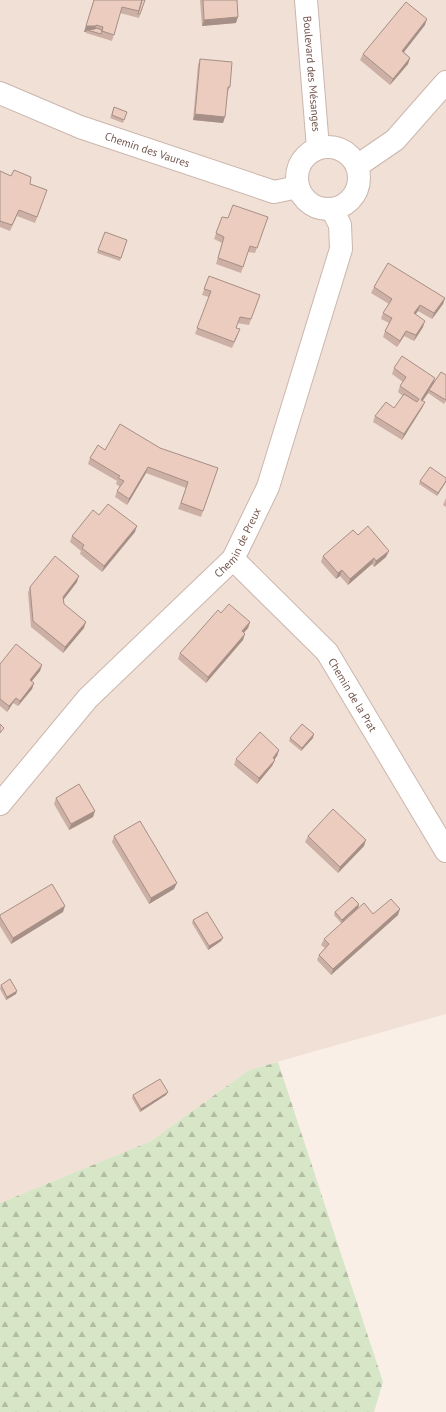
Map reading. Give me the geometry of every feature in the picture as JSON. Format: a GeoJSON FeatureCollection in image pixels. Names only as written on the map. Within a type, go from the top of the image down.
{"type":"FeatureCollection","features":[{"type":"Feature","properties":{"kind":"street","name":"Boulevard des Mésanges"},"geometry":{"type":"LineString","coordinates":[[306,0],[318,148]]}},
{"type":"Feature","properties":{"kind":"street"},"geometry":{"type":"LineString","coordinates":[[357,166],[396,140],[446,82]]}},
{"type":"Feature","properties":{"kind":"street","name":"Chemin des Vaures"},"geometry":{"type":"LineString","coordinates":[[0,93],[80,127],[274,192],[298,187]]}},
{"type":"Feature","properties":{"kind":"street"},"geometry":{"type":"LineString","coordinates":[[318,148],[336,148],[345,152],[357,166],[359,175],[358,184],[354,193],[349,201],[332,209],[319,208],[307,202],[298,187],[296,178],[302,159],[309,152],[318,148]]}},
{"type":"Feature","properties":{"kind":"street","name":"Chemin de Preux"},"geometry":{"type":"LineString","coordinates":[[0,804],[88,698],[233,559],[268,487],[341,249],[340,225],[332,209]]}},
{"type":"Feature","properties":{"kind":"street","name":"Chemin de la Prat"},"geometry":{"type":"LineString","coordinates":[[233,559],[327,652],[446,851]]}},
{"type":"Feature","properties":{"kind":"shaded area"},"geometry":{"type":"Polygon","coordinates":[[[0,0],[446,0],[446,1014],[249,1070],[151,1141],[0,1203],[0,0]]]}},
{"type":"Feature","properties":{"kind":"green space"},"geometry":{"type":"Polygon","coordinates":[[[278,1062],[383,1382],[374,1412],[0,1412],[0,1203],[151,1141],[249,1070],[278,1062]]]}},
{"type":"Feature","properties":{"kind":"building"},"geometry":{"type":"Polygon","coordinates":[[[94,0],[142,0],[139,11],[122,7],[114,35],[102,31],[103,27],[96,25],[86,26],[94,0]]]}},
{"type":"Feature","properties":{"kind":"building"},"geometry":{"type":"Polygon","coordinates":[[[142,0],[145,0],[140,14],[138,14],[142,0]]]}},
{"type":"Feature","properties":{"kind":"building"},"geometry":{"type":"Polygon","coordinates":[[[203,0],[237,0],[238,17],[204,20],[203,0]]]}},
{"type":"Feature","properties":{"kind":"building"},"geometry":{"type":"Polygon","coordinates":[[[406,2],[427,19],[402,51],[410,58],[393,79],[363,54],[406,2]]]}},
{"type":"Feature","properties":{"kind":"building"},"geometry":{"type":"Polygon","coordinates":[[[95,29],[102,30],[101,34],[87,30],[95,29]]]}},
{"type":"Feature","properties":{"kind":"building"},"geometry":{"type":"Polygon","coordinates":[[[200,59],[232,62],[225,117],[195,114],[200,59]]]}},
{"type":"Feature","properties":{"kind":"building"},"geometry":{"type":"Polygon","coordinates":[[[114,107],[127,112],[124,120],[112,115],[114,107]]]}},
{"type":"Feature","properties":{"kind":"building"},"geometry":{"type":"Polygon","coordinates":[[[14,170],[31,177],[30,184],[47,190],[37,217],[19,210],[12,225],[0,221],[0,171],[11,176],[14,170]]]}},
{"type":"Feature","properties":{"kind":"building"},"geometry":{"type":"Polygon","coordinates":[[[233,205],[268,217],[257,248],[250,246],[243,267],[218,258],[224,237],[216,233],[222,217],[228,218],[233,205]]]}},
{"type":"Feature","properties":{"kind":"building"},"geometry":{"type":"Polygon","coordinates":[[[105,232],[127,240],[121,258],[98,250],[105,232]]]}},
{"type":"Feature","properties":{"kind":"building"},"geometry":{"type":"Polygon","coordinates":[[[388,263],[445,298],[434,313],[420,305],[414,313],[425,321],[416,335],[406,331],[400,341],[385,331],[392,318],[383,313],[392,299],[374,287],[388,263]]]}},
{"type":"Feature","properties":{"kind":"building"},"geometry":{"type":"Polygon","coordinates":[[[209,276],[260,295],[251,319],[240,317],[236,328],[240,329],[234,342],[197,328],[211,291],[204,289],[209,276]]]}},
{"type":"Feature","properties":{"kind":"building"},"geometry":{"type":"Polygon","coordinates":[[[402,356],[435,378],[421,400],[425,402],[404,434],[375,416],[386,402],[394,408],[404,394],[417,402],[419,399],[400,386],[406,377],[394,368],[402,356]]]}},
{"type":"Feature","properties":{"kind":"building"},"geometry":{"type":"Polygon","coordinates":[[[441,372],[446,375],[446,400],[429,390],[441,372]]]}},
{"type":"Feature","properties":{"kind":"building"},"geometry":{"type":"Polygon","coordinates":[[[120,424],[160,448],[218,468],[203,511],[181,503],[188,482],[148,467],[129,499],[117,491],[124,481],[118,478],[120,476],[90,458],[98,445],[105,450],[120,424]]]}},
{"type":"Feature","properties":{"kind":"building"},"geometry":{"type":"Polygon","coordinates":[[[430,467],[446,478],[446,481],[438,493],[420,481],[430,467]]]}},
{"type":"Feature","properties":{"kind":"building"},"geometry":{"type":"Polygon","coordinates":[[[108,504],[137,526],[104,566],[82,548],[84,545],[72,536],[93,510],[99,515],[108,504]]]}},
{"type":"Feature","properties":{"kind":"building"},"geometry":{"type":"Polygon","coordinates":[[[368,526],[389,551],[376,561],[374,558],[350,579],[342,570],[338,573],[323,556],[353,530],[358,535],[368,526]]]}},
{"type":"Feature","properties":{"kind":"building"},"geometry":{"type":"Polygon","coordinates":[[[55,556],[79,576],[63,597],[64,604],[86,622],[65,647],[33,621],[30,587],[55,556]]]}},
{"type":"Feature","properties":{"kind":"building"},"geometry":{"type":"Polygon","coordinates":[[[229,604],[250,622],[242,631],[245,634],[208,677],[180,653],[218,610],[221,613],[229,604]]]}},
{"type":"Feature","properties":{"kind":"building"},"geometry":{"type":"Polygon","coordinates":[[[16,644],[42,665],[30,680],[34,683],[20,701],[16,698],[9,706],[0,699],[0,664],[16,644]]]}},
{"type":"Feature","properties":{"kind":"building"},"geometry":{"type":"Polygon","coordinates":[[[0,724],[4,728],[0,733],[0,724]]]}},
{"type":"Feature","properties":{"kind":"building"},"geometry":{"type":"Polygon","coordinates":[[[302,724],[314,734],[302,748],[290,738],[302,724]]]}},
{"type":"Feature","properties":{"kind":"building"},"geometry":{"type":"Polygon","coordinates":[[[260,732],[279,750],[273,758],[275,760],[259,778],[236,759],[260,732]]]}},
{"type":"Feature","properties":{"kind":"building"},"geometry":{"type":"Polygon","coordinates":[[[79,784],[95,811],[71,824],[56,798],[79,784]]]}},
{"type":"Feature","properties":{"kind":"building"},"geometry":{"type":"Polygon","coordinates":[[[333,809],[366,840],[340,867],[308,836],[333,809]]]}},
{"type":"Feature","properties":{"kind":"building"},"geometry":{"type":"Polygon","coordinates":[[[140,821],[177,883],[151,898],[114,836],[140,821]]]}},
{"type":"Feature","properties":{"kind":"building"},"geometry":{"type":"Polygon","coordinates":[[[52,884],[65,906],[13,938],[0,915],[52,884]]]}},
{"type":"Feature","properties":{"kind":"building"},"geometry":{"type":"Polygon","coordinates":[[[352,897],[359,904],[342,920],[335,912],[352,897]]]}},
{"type":"Feature","properties":{"kind":"building"},"geometry":{"type":"Polygon","coordinates":[[[391,899],[400,909],[333,969],[319,955],[329,944],[324,939],[364,903],[373,914],[391,899]]]}},
{"type":"Feature","properties":{"kind":"building"},"geometry":{"type":"Polygon","coordinates":[[[207,912],[223,938],[209,946],[193,920],[207,912]]]}},
{"type":"Feature","properties":{"kind":"building"},"geometry":{"type":"Polygon","coordinates":[[[10,979],[17,991],[7,997],[1,985],[10,979]]]}},
{"type":"Feature","properties":{"kind":"building"},"geometry":{"type":"Polygon","coordinates":[[[160,1079],[168,1092],[141,1109],[133,1095],[160,1079]]]}}]}
